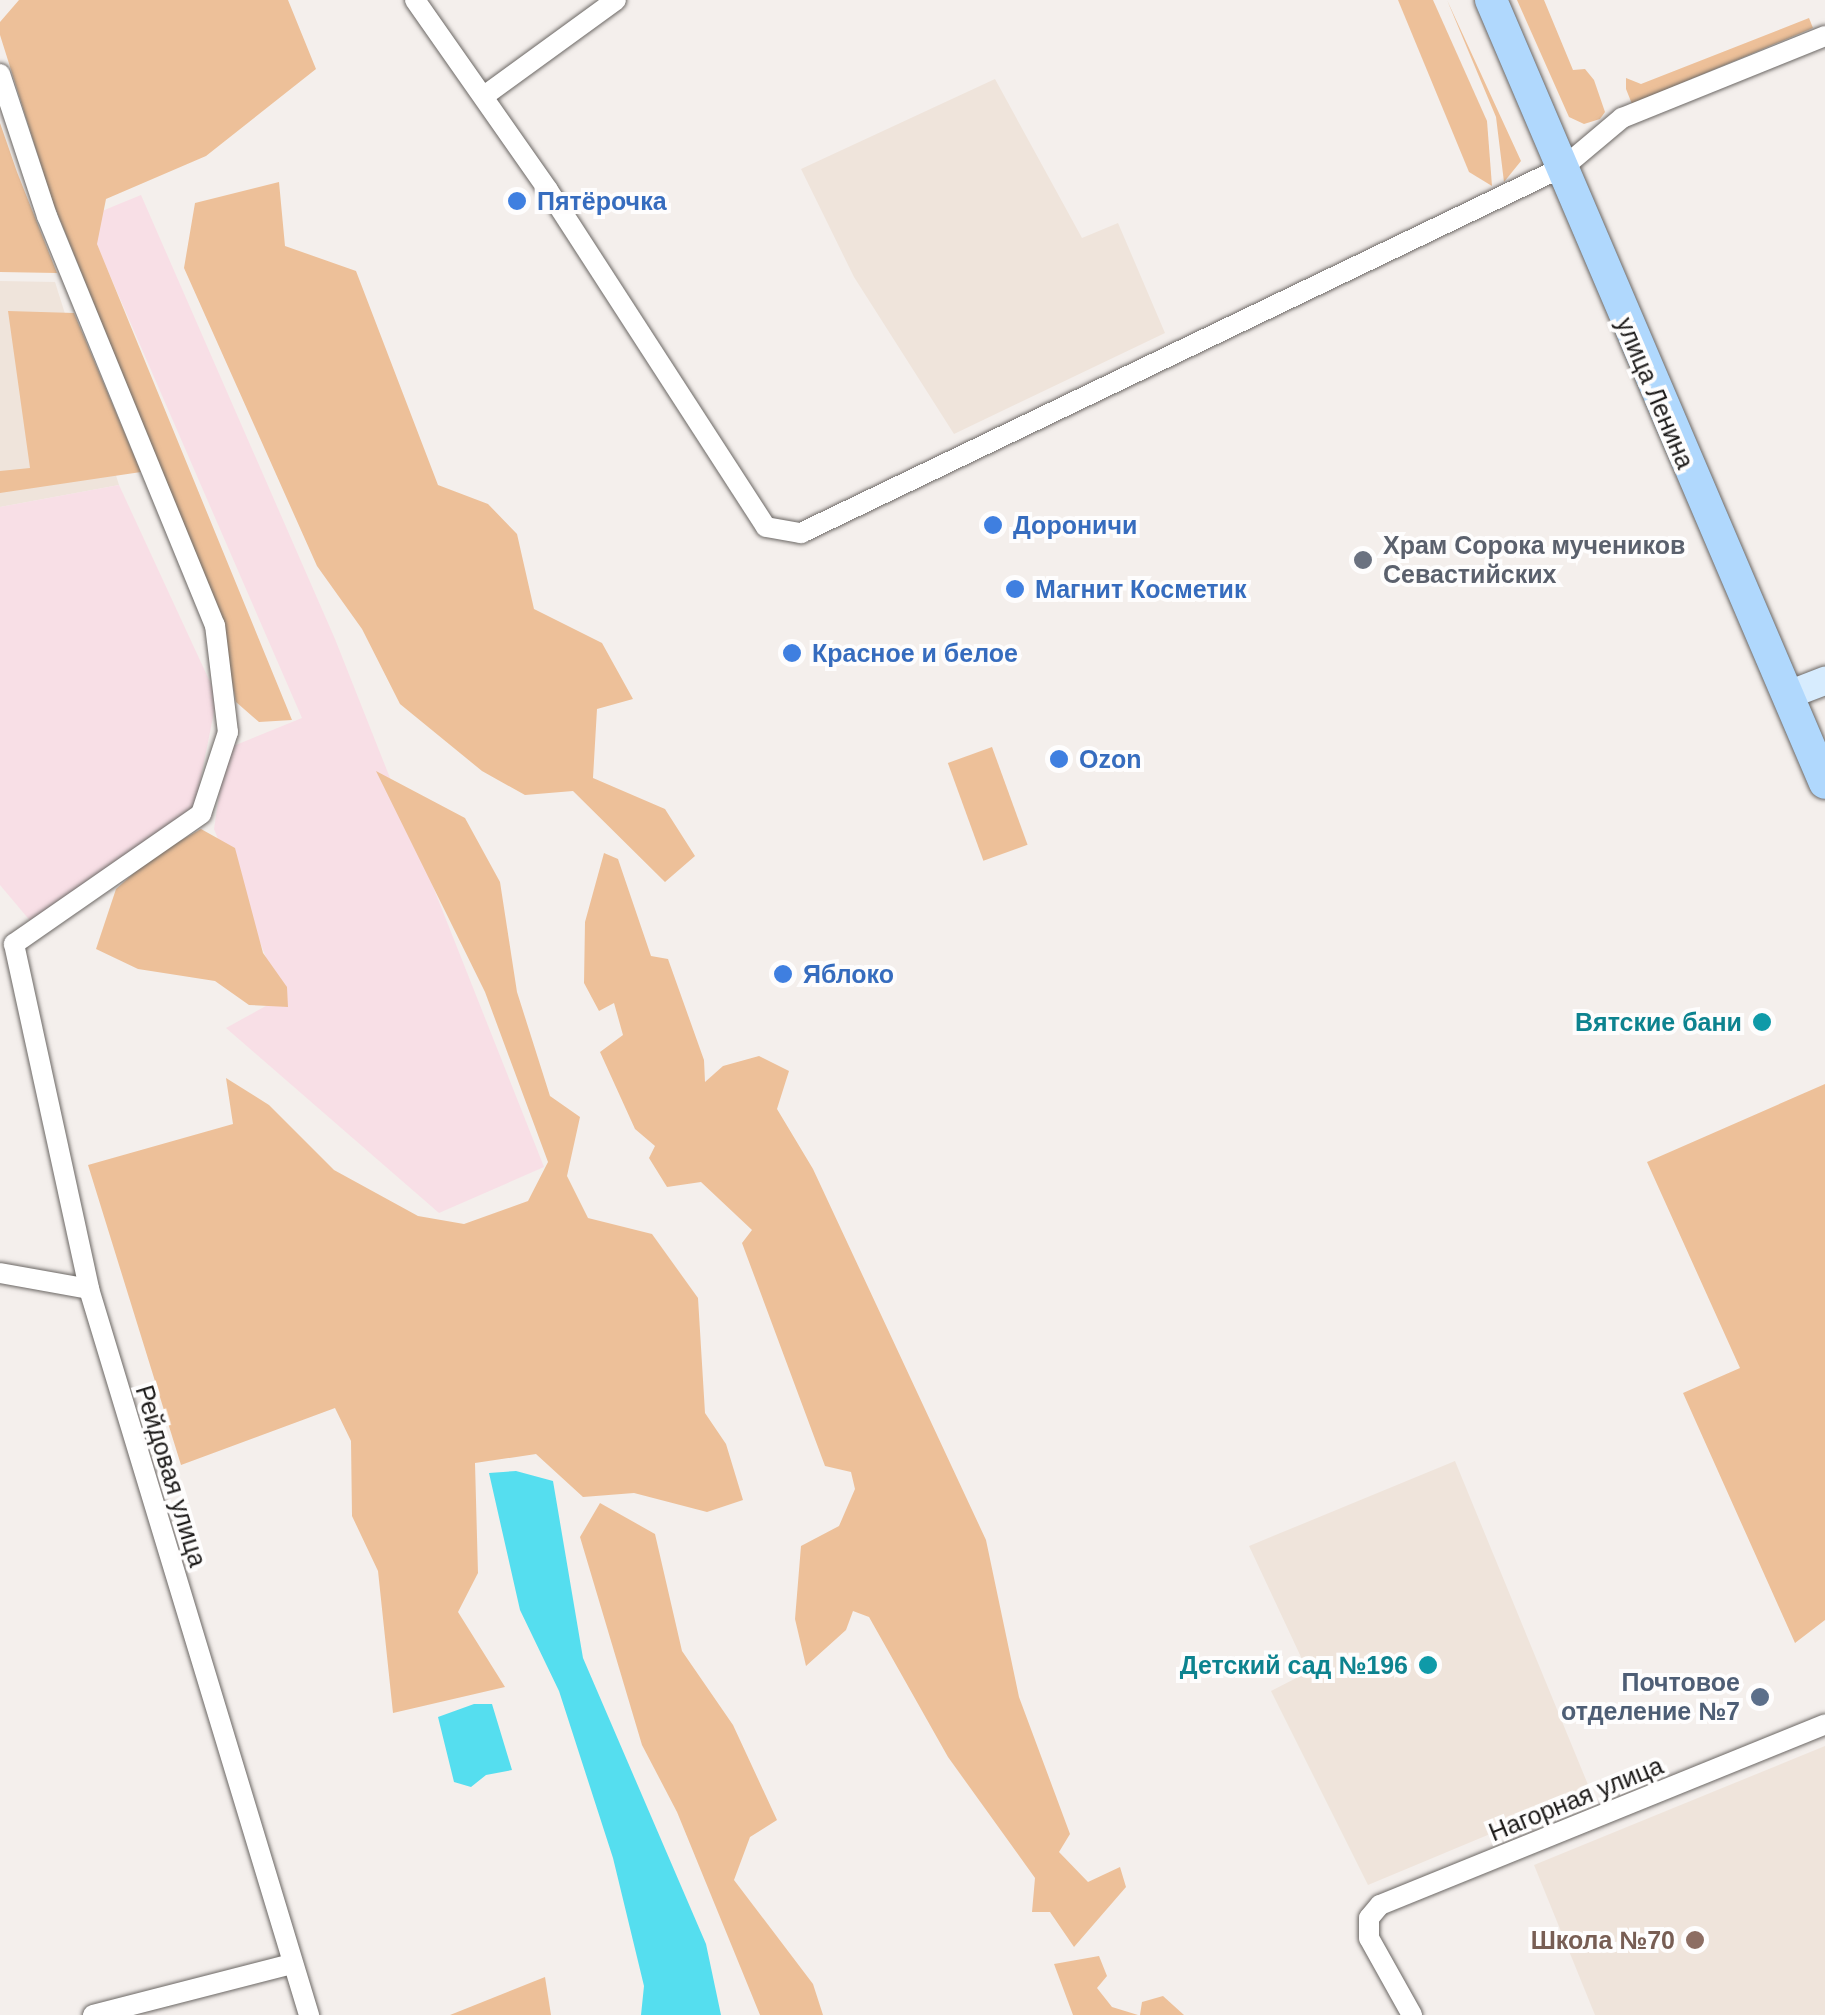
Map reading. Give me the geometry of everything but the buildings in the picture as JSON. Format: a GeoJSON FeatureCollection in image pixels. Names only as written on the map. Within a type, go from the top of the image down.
{"type":"FeatureCollection","features":[{"type":"Feature","properties":{"kind":"main road","name":"улица Ленина"},"geometry":{"type":"LineString","coordinates":[[1491,0],[1565,166],[1605,276],[1825,783]]}},
{"type":"Feature","properties":{"kind":"main road"},"geometry":{"type":"LineString","coordinates":[[1788,695],[1825,681]]}},
{"type":"Feature","properties":{"kind":"street"},"geometry":{"type":"LineString","coordinates":[[415,0],[484,96],[766,527],[801,534],[1565,166],[1622,118],[1825,36]]}},
{"type":"Feature","properties":{"kind":"street"},"geometry":{"type":"LineString","coordinates":[[484,96],[616,0]]}},
{"type":"Feature","properties":{"kind":"street","name":"Рейдовая улица"},"geometry":{"type":"LineString","coordinates":[[0,74],[47,216],[215,625],[228,732],[202,814],[14,944],[89,1289],[309,2015]]}},
{"type":"Feature","properties":{"kind":"street"},"geometry":{"type":"LineString","coordinates":[[0,1273],[89,1289]]}},
{"type":"Feature","properties":{"kind":"street","name":"Нагорная улица"},"geometry":{"type":"LineString","coordinates":[[1412,2015],[1370,1938],[1369,1918],[1380,1905],[1825,1724]]}},
{"type":"Feature","properties":{"kind":"street"},"geometry":{"type":"LineString","coordinates":[[93,2015],[292,1964]]}},
{"type":"Feature","properties":{"kind":"shaded area"},"geometry":{"type":"Polygon","coordinates":[[[19,0],[288,0],[316,69],[206,156],[106,199],[97,244],[292,720],[259,722],[236,702],[219,613],[52,200],[0,35],[0,22],[19,0]]]}},
{"type":"Feature","properties":{"kind":"shaded area"},"geometry":{"type":"Polygon","coordinates":[[[1398,0],[1433,0],[1487,121],[1492,186],[1469,172],[1398,0]]]}},
{"type":"Feature","properties":{"kind":"shaded area"},"geometry":{"type":"Polygon","coordinates":[[[1447,0],[1521,161],[1504,182],[1496,117],[1447,0]]]}},
{"type":"Feature","properties":{"kind":"shaded area"},"geometry":{"type":"Polygon","coordinates":[[[1517,0],[1544,0],[1573,70],[1585,69],[1594,80],[1605,112],[1600,119],[1584,124],[1569,117],[1517,0]]]}},
{"type":"Feature","properties":{"kind":"shaded area"},"geometry":{"type":"Polygon","coordinates":[[[1809,18],[1813,28],[1632,104],[1626,78],[1641,84],[1809,18]]]}},
{"type":"Feature","properties":{"kind":"shaded area"},"geometry":{"type":"Polygon","coordinates":[[[995,79],[1082,238],[1118,223],[1165,333],[954,434],[854,277],[801,169],[995,79]]]}},
{"type":"Feature","properties":{"kind":"shaded area"},"geometry":{"type":"Polygon","coordinates":[[[0,123],[17,172],[57,273],[0,272],[0,123]]]}},
{"type":"Feature","properties":{"kind":"shaded area"},"geometry":{"type":"Polygon","coordinates":[[[279,182],[285,246],[356,271],[438,485],[488,504],[517,534],[534,609],[602,643],[633,699],[597,709],[593,778],[665,809],[695,856],[665,882],[573,791],[525,795],[482,771],[400,704],[362,629],[317,566],[184,268],[195,203],[279,182]]]}},
{"type":"Feature","properties":{"kind":"shaded area"},"geometry":{"type":"Polygon","coordinates":[[[141,195],[335,639],[544,1167],[439,1213],[226,1028],[282,997],[214,829],[226,749],[302,718],[85,218],[141,195]]]}},
{"type":"Feature","properties":{"kind":"shaded area"},"geometry":{"type":"Polygon","coordinates":[[[0,281],[55,282],[119,485],[0,507],[0,281]]]}},
{"type":"Feature","properties":{"kind":"shaded area"},"geometry":{"type":"Polygon","coordinates":[[[8,311],[74,313],[141,472],[0,493],[0,471],[30,468],[8,311]]]}},
{"type":"Feature","properties":{"kind":"shaded area"},"geometry":{"type":"Polygon","coordinates":[[[119,485],[217,697],[195,807],[32,923],[0,885],[0,507],[119,485]]]}},
{"type":"Feature","properties":{"kind":"shaded area"},"geometry":{"type":"Polygon","coordinates":[[[992,747],[1028,845],[983,861],[948,763],[992,747]]]}},
{"type":"Feature","properties":{"kind":"shaded area"},"geometry":{"type":"Polygon","coordinates":[[[376,771],[465,818],[500,882],[517,992],[550,1096],[580,1117],[567,1176],[588,1218],[652,1234],[698,1298],[705,1413],[726,1444],[743,1500],[707,1512],[634,1493],[583,1497],[536,1454],[475,1463],[478,1573],[458,1612],[505,1687],[393,1713],[378,1571],[352,1516],[351,1441],[335,1408],[181,1465],[88,1165],[233,1124],[226,1078],[269,1105],[334,1170],[418,1216],[464,1224],[528,1201],[548,1162],[485,992],[376,771]]]}},
{"type":"Feature","properties":{"kind":"shaded area"},"geometry":{"type":"Polygon","coordinates":[[[201,829],[235,848],[263,953],[287,987],[288,1007],[249,1005],[215,981],[138,969],[96,949],[116,889],[152,857],[201,829]]]}},
{"type":"Feature","properties":{"kind":"shaded area"},"geometry":{"type":"Polygon","coordinates":[[[604,853],[618,859],[651,956],[668,959],[704,1060],[705,1082],[723,1066],[759,1056],[789,1071],[777,1109],[813,1169],[986,1540],[1019,1697],[1070,1834],[1059,1852],[1088,1882],[1120,1867],[1126,1887],[1074,1947],[1050,1912],[1032,1912],[1035,1878],[948,1757],[869,1617],[853,1611],[846,1630],[806,1666],[795,1619],[801,1546],[839,1526],[855,1489],[851,1472],[825,1466],[742,1243],[752,1230],[701,1182],[667,1187],[649,1158],[655,1146],[635,1129],[600,1052],[623,1035],[614,1003],[599,1011],[584,983],[585,922],[604,853]]]}},
{"type":"Feature","properties":{"kind":"shaded area"},"geometry":{"type":"Polygon","coordinates":[[[1825,1084],[1825,1620],[1795,1643],[1683,1393],[1740,1368],[1647,1162],[1825,1084]]]}},
{"type":"Feature","properties":{"kind":"shaded area"},"geometry":{"type":"Polygon","coordinates":[[[1455,1461],[1591,1792],[1368,1885],[1271,1691],[1308,1672],[1249,1546],[1455,1461]]]}},
{"type":"Feature","properties":{"kind":"shaded area"},"geometry":{"type":"Polygon","coordinates":[[[600,1503],[655,1534],[682,1651],[733,1725],[777,1820],[750,1837],[734,1880],[813,1984],[823,2015],[760,2015],[677,1812],[642,1745],[580,1537],[600,1503]]]}},
{"type":"Feature","properties":{"kind":"shaded area","name":"Школа №70"},"geometry":{"type":"Polygon","coordinates":[[[1825,1746],[1825,2015],[1595,2015],[1534,1865],[1825,1746]]]}},
{"type":"Feature","properties":{"kind":"shaded area"},"geometry":{"type":"Polygon","coordinates":[[[1099,1956],[1107,1976],[1097,1988],[1112,2007],[1138,2015],[1073,2015],[1054,1964],[1099,1956]]]}},
{"type":"Feature","properties":{"kind":"shaded area"},"geometry":{"type":"Polygon","coordinates":[[[545,1977],[551,2015],[450,2015],[545,1977]]]}},
{"type":"Feature","properties":{"kind":"shaded area"},"geometry":{"type":"Polygon","coordinates":[[[1163,1996],[1184,2015],[1140,2015],[1142,2002],[1163,1996]]]}},
{"type":"Feature","properties":{"kind":"water"},"geometry":{"type":"Polygon","coordinates":[[[516,1471],[553,1481],[583,1658],[706,1944],[721,2015],[641,2015],[644,1986],[613,1858],[559,1691],[520,1610],[489,1473],[516,1471]]]}},
{"type":"Feature","properties":{"kind":"water"},"geometry":{"type":"Polygon","coordinates":[[[474,1704],[492,1704],[512,1770],[486,1775],[471,1787],[454,1782],[438,1717],[474,1704]]]}},
{"type":"Feature","properties":{"kind":"place","name":"Пятёрочка"},"geometry":{"type":"Point","coordinates":[517,201]}},
{"type":"Feature","properties":{"kind":"place","name":"Дороничи"},"geometry":{"type":"Point","coordinates":[993,525]}},
{"type":"Feature","properties":{"kind":"place","name":"Храм Сорока мучеников Севастийских"},"geometry":{"type":"Point","coordinates":[1363,560]}},
{"type":"Feature","properties":{"kind":"place","name":"Магнит Косметик"},"geometry":{"type":"Point","coordinates":[1015,589]}},
{"type":"Feature","properties":{"kind":"place","name":"Красное и белое"},"geometry":{"type":"Point","coordinates":[792,653]}},
{"type":"Feature","properties":{"kind":"place","name":"Ozon"},"geometry":{"type":"Point","coordinates":[1059,759]}},
{"type":"Feature","properties":{"kind":"place","name":"Яблоко"},"geometry":{"type":"Point","coordinates":[783,974]}},
{"type":"Feature","properties":{"kind":"place","name":"Вятские бани"},"geometry":{"type":"Point","coordinates":[1762,1022]}},
{"type":"Feature","properties":{"kind":"place","name":"Детский сад №196"},"geometry":{"type":"Point","coordinates":[1428,1665]}},
{"type":"Feature","properties":{"kind":"place","name":"Почтовое отделение №7"},"geometry":{"type":"Point","coordinates":[1760,1697]}},
{"type":"Feature","properties":{"kind":"place","name":"Школа №70"},"geometry":{"type":"Point","coordinates":[1695,1940]}}]}
